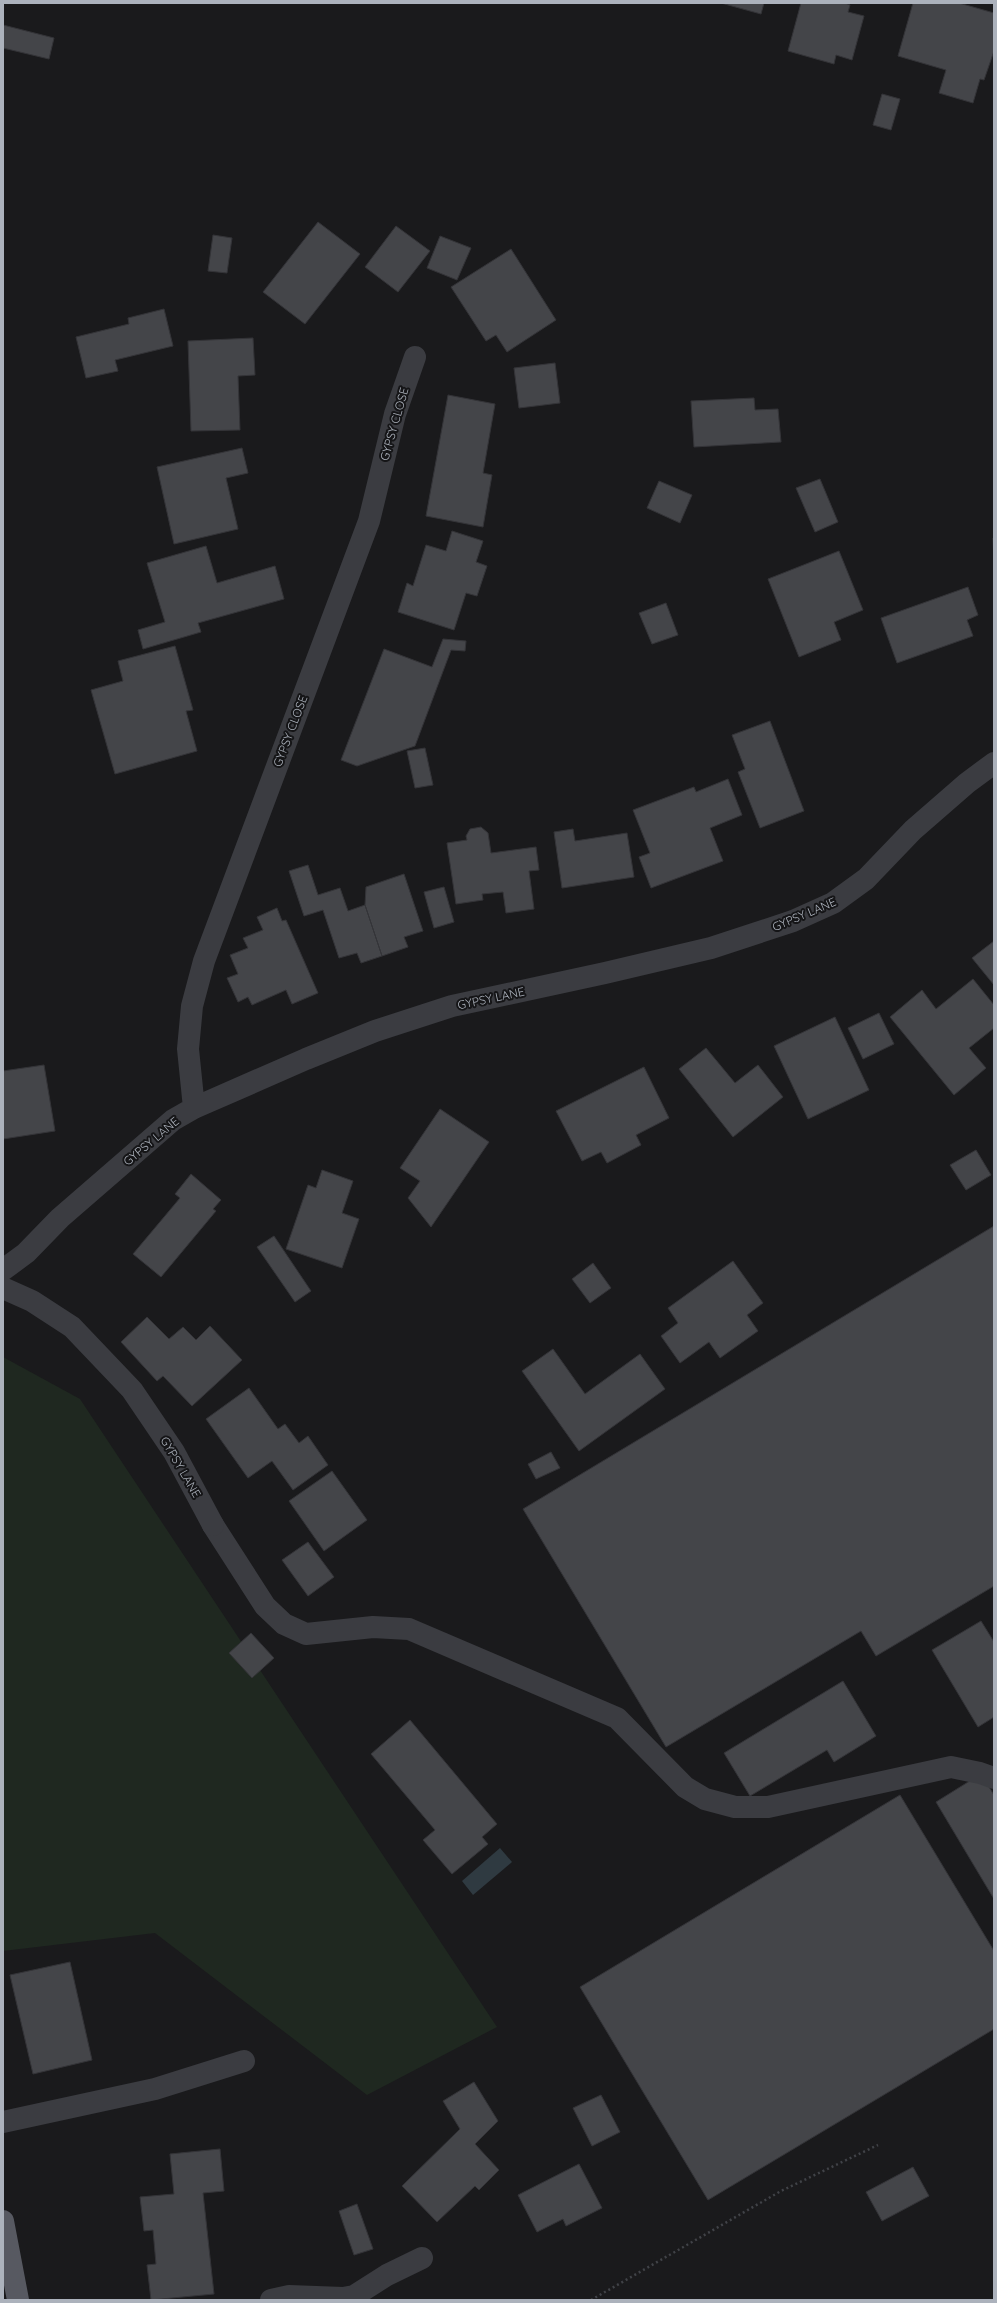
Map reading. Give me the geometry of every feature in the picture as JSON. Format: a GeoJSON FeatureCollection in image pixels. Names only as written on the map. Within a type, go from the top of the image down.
{"type":"FeatureCollection","features":[{"type":"Feature","properties":{"kind":"main road"},"geometry":{"type":"LineString","coordinates":[[3,2221],[18,2300]]}},
{"type":"Feature","properties":{"kind":"street","name":"GYPSY CLOSE"},"geometry":{"type":"LineString","coordinates":[[194,1108],[188,1049],[192,1006],[204,961],[369,520],[396,414],[415,357]]}},
{"type":"Feature","properties":{"kind":"street","name":"GYPSY LANE"},"geometry":{"type":"LineString","coordinates":[[3,1270],[26,1253],[60,1218],[174,1120],[194,1108],[327,1050],[452,1006],[605,973],[711,948],[793,921],[833,903],[866,879],[913,830],[967,783],[994,763]]}},
{"type":"Feature","properties":{"kind":"street","name":"GYPSY LANE"},"geometry":{"type":"LineString","coordinates":[[3,1288],[32,1301],[72,1327],[132,1390],[174,1452],[213,1525],[258,1595],[284,1624],[306,1634],[373,1628],[409,1629],[617,1718],[684,1787],[704,1799],[735,1807],[768,1806],[950,1767],[980,1773],[994,1778]]}},
{"type":"Feature","properties":{"kind":"street"},"geometry":{"type":"LineString","coordinates":[[3,2122],[155,2089],[244,2061]]}},
{"type":"Feature","properties":{"kind":"street"},"geometry":{"type":"LineString","coordinates":[[271,2300],[289,2296],[343,2298],[354,2296],[387,2275],[422,2258]]}},
{"type":"Feature","properties":{"kind":"path"},"geometry":{"type":"LineString","coordinates":[[591,2300],[781,2191],[878,2145]]}},
{"type":"Feature","properties":{"kind":"shaded area"},"geometry":{"type":"Polygon","coordinates":[[[3,1357],[80,1399],[497,2027],[367,2095],[155,1933],[3,1951],[3,1357]]]}},
{"type":"Feature","properties":{"kind":"shaded area"},"geometry":{"type":"Polygon","coordinates":[[[500,1848],[512,1862],[473,1895],[462,1881],[500,1848]]]}},
{"type":"Feature","properties":{"kind":"building"},"geometry":{"type":"Polygon","coordinates":[[[721,3],[764,3],[761,14],[721,3]]]}},
{"type":"Feature","properties":{"kind":"building"},"geometry":{"type":"Polygon","coordinates":[[[801,3],[845,3],[850,5],[848,12],[864,16],[852,60],[836,55],[834,64],[788,51],[801,3]]]}},
{"type":"Feature","properties":{"kind":"building"},"geometry":{"type":"Polygon","coordinates":[[[913,3],[959,3],[994,13],[994,51],[984,80],[980,79],[973,103],[939,93],[946,70],[898,56],[913,3]]]}},
{"type":"Feature","properties":{"kind":"building"},"geometry":{"type":"Polygon","coordinates":[[[3,25],[54,38],[49,59],[3,48],[3,25]]]}},
{"type":"Feature","properties":{"kind":"building"},"geometry":{"type":"Polygon","coordinates":[[[882,94],[900,99],[891,130],[873,125],[882,94]]]}},
{"type":"Feature","properties":{"kind":"building"},"geometry":{"type":"Polygon","coordinates":[[[318,222],[360,254],[305,324],[263,292],[318,222]]]}},
{"type":"Feature","properties":{"kind":"building"},"geometry":{"type":"Polygon","coordinates":[[[396,226],[430,251],[398,292],[365,267],[396,226]]]}},
{"type":"Feature","properties":{"kind":"building"},"geometry":{"type":"Polygon","coordinates":[[[213,235],[232,238],[227,273],[208,271],[213,235]]]}},
{"type":"Feature","properties":{"kind":"building"},"geometry":{"type":"Polygon","coordinates":[[[440,236],[471,248],[457,280],[427,268],[440,236]]]}},
{"type":"Feature","properties":{"kind":"building"},"geometry":{"type":"Polygon","coordinates":[[[511,249],[556,320],[507,352],[496,335],[486,341],[451,287],[511,249]]]}},
{"type":"Feature","properties":{"kind":"building"},"geometry":{"type":"Polygon","coordinates":[[[164,309],[173,346],[115,360],[118,371],[86,378],[76,337],[129,324],[128,318],[164,309]]]}},
{"type":"Feature","properties":{"kind":"building"},"geometry":{"type":"Polygon","coordinates":[[[253,338],[255,375],[238,376],[240,430],[191,431],[188,341],[253,338]]]}},
{"type":"Feature","properties":{"kind":"building"},"geometry":{"type":"Polygon","coordinates":[[[555,363],[560,403],[519,408],[514,368],[555,363]]]}},
{"type":"Feature","properties":{"kind":"building"},"geometry":{"type":"Polygon","coordinates":[[[448,395],[495,404],[483,473],[492,475],[483,527],[426,516],[448,395]]]}},
{"type":"Feature","properties":{"kind":"building"},"geometry":{"type":"Polygon","coordinates":[[[754,398],[755,410],[778,409],[781,442],[694,447],[691,401],[754,398]]]}},
{"type":"Feature","properties":{"kind":"building"},"geometry":{"type":"Polygon","coordinates":[[[242,448],[248,473],[226,478],[238,529],[174,544],[157,467],[242,448]]]}},
{"type":"Feature","properties":{"kind":"building"},"geometry":{"type":"Polygon","coordinates":[[[820,479],[838,522],[815,532],[796,488],[820,479]]]}},
{"type":"Feature","properties":{"kind":"building"},"geometry":{"type":"Polygon","coordinates":[[[659,481],[692,495],[680,523],[647,508],[659,481]]]}},
{"type":"Feature","properties":{"kind":"building"},"geometry":{"type":"Polygon","coordinates":[[[452,531],[483,541],[476,562],[487,566],[477,596],[466,593],[454,630],[398,612],[407,583],[413,586],[426,545],[446,551],[452,531]]]}},
{"type":"Feature","properties":{"kind":"building"},"geometry":{"type":"Polygon","coordinates":[[[993,538],[994,538],[994,565],[993,538]]]}},
{"type":"Feature","properties":{"kind":"building"},"geometry":{"type":"Polygon","coordinates":[[[206,546],[217,583],[275,566],[284,599],[198,623],[201,632],[143,649],[138,630],[165,622],[147,563],[206,546]]]}},
{"type":"Feature","properties":{"kind":"building"},"geometry":{"type":"Polygon","coordinates":[[[839,551],[863,610],[834,622],[841,640],[799,657],[768,579],[839,551]]]}},
{"type":"Feature","properties":{"kind":"building"},"geometry":{"type":"Polygon","coordinates":[[[968,587],[978,615],[967,620],[973,636],[897,663],[881,618],[968,587]]]}},
{"type":"Feature","properties":{"kind":"building"},"geometry":{"type":"Polygon","coordinates":[[[666,603],[678,635],[652,644],[639,613],[666,603]]]}},
{"type":"Feature","properties":{"kind":"building"},"geometry":{"type":"Polygon","coordinates":[[[443,639],[466,641],[465,651],[451,650],[415,746],[357,766],[341,760],[384,649],[432,667],[443,639]]]}},
{"type":"Feature","properties":{"kind":"building"},"geometry":{"type":"Polygon","coordinates":[[[175,646],[193,710],[186,711],[197,751],[115,774],[91,690],[123,681],[118,661],[175,646]]]}},
{"type":"Feature","properties":{"kind":"building"},"geometry":{"type":"Polygon","coordinates":[[[770,721],[804,811],[760,828],[738,772],[745,769],[732,735],[770,721]]]}},
{"type":"Feature","properties":{"kind":"building"},"geometry":{"type":"Polygon","coordinates":[[[425,748],[433,785],[415,788],[407,751],[425,748]]]}},
{"type":"Feature","properties":{"kind":"building"},"geometry":{"type":"Polygon","coordinates":[[[728,779],[742,815],[710,828],[723,861],[651,888],[639,857],[650,853],[633,810],[694,787],[696,792],[728,779]]]}},
{"type":"Feature","properties":{"kind":"building"},"geometry":{"type":"Polygon","coordinates":[[[481,827],[488,833],[491,853],[536,847],[539,870],[529,871],[534,909],[506,913],[503,892],[482,894],[483,900],[456,904],[447,843],[467,840],[466,836],[470,829],[481,827]]]}},
{"type":"Feature","properties":{"kind":"building"},"geometry":{"type":"Polygon","coordinates":[[[573,829],[575,841],[627,833],[634,877],[562,888],[554,832],[573,829]]]}},
{"type":"Feature","properties":{"kind":"building"},"geometry":{"type":"Polygon","coordinates":[[[308,865],[318,895],[340,888],[348,911],[365,905],[382,956],[361,963],[357,953],[339,958],[323,910],[304,916],[289,871],[308,865]]]}},
{"type":"Feature","properties":{"kind":"building"},"geometry":{"type":"Polygon","coordinates":[[[404,874],[423,931],[404,937],[408,947],[382,956],[365,905],[366,887],[404,874]]]}},
{"type":"Feature","properties":{"kind":"building"},"geometry":{"type":"Polygon","coordinates":[[[444,887],[454,922],[434,928],[424,892],[444,887]]]}},
{"type":"Feature","properties":{"kind":"building"},"geometry":{"type":"Polygon","coordinates":[[[277,908],[282,921],[286,920],[318,993],[292,1004],[286,990],[252,1005],[248,997],[238,1002],[227,978],[238,974],[230,955],[248,948],[243,938],[263,930],[257,917],[277,908]]]}},
{"type":"Feature","properties":{"kind":"building"},"geometry":{"type":"Polygon","coordinates":[[[994,941],[994,985],[972,958],[994,941]]]}},
{"type":"Feature","properties":{"kind":"building"},"geometry":{"type":"Polygon","coordinates":[[[973,979],[994,1005],[994,1028],[969,1048],[986,1068],[954,1095],[890,1017],[922,990],[936,1009],[973,979]]]}},
{"type":"Feature","properties":{"kind":"building"},"geometry":{"type":"Polygon","coordinates":[[[879,1013],[894,1044],[863,1059],[848,1028],[879,1013]]]}},
{"type":"Feature","properties":{"kind":"building"},"geometry":{"type":"Polygon","coordinates":[[[835,1017],[869,1090],[808,1119],[774,1046],[835,1017]]]}},
{"type":"Feature","properties":{"kind":"building"},"geometry":{"type":"Polygon","coordinates":[[[706,1048],[735,1083],[758,1065],[783,1097],[733,1137],[679,1069],[706,1048]]]}},
{"type":"Feature","properties":{"kind":"building"},"geometry":{"type":"Polygon","coordinates":[[[44,1065],[55,1131],[3,1139],[3,1071],[44,1065]]]}},
{"type":"Feature","properties":{"kind":"building"},"geometry":{"type":"Polygon","coordinates":[[[644,1067],[669,1118],[636,1135],[641,1145],[607,1163],[601,1152],[582,1161],[556,1111],[644,1067]]]}},
{"type":"Feature","properties":{"kind":"building"},"geometry":{"type":"Polygon","coordinates":[[[440,1109],[489,1142],[431,1227],[408,1198],[420,1181],[400,1168],[440,1109]]]}},
{"type":"Feature","properties":{"kind":"building"},"geometry":{"type":"Polygon","coordinates":[[[976,1150],[991,1175],[966,1190],[950,1165],[976,1150]]]}},
{"type":"Feature","properties":{"kind":"building"},"geometry":{"type":"Polygon","coordinates":[[[322,1170],[353,1181],[342,1213],[359,1219],[342,1268],[286,1249],[308,1185],[316,1188],[322,1170]]]}},
{"type":"Feature","properties":{"kind":"building"},"geometry":{"type":"Polygon","coordinates":[[[191,1174],[221,1200],[213,1209],[216,1211],[161,1277],[133,1254],[180,1198],[175,1194],[191,1174]]]}},
{"type":"Feature","properties":{"kind":"building"},"geometry":{"type":"Polygon","coordinates":[[[994,1226],[994,1586],[876,1656],[861,1631],[666,1747],[523,1509],[994,1226]]]}},
{"type":"Feature","properties":{"kind":"building"},"geometry":{"type":"Polygon","coordinates":[[[274,1236],[311,1291],[295,1302],[257,1247],[274,1236]]]}},
{"type":"Feature","properties":{"kind":"building"},"geometry":{"type":"Polygon","coordinates":[[[733,1261],[763,1303],[747,1315],[758,1331],[720,1358],[709,1342],[680,1363],[661,1336],[678,1323],[668,1308],[733,1261]]]}},
{"type":"Feature","properties":{"kind":"building"},"geometry":{"type":"Polygon","coordinates":[[[593,1263],[611,1288],[590,1303],[572,1279],[593,1263]]]}},
{"type":"Feature","properties":{"kind":"building"},"geometry":{"type":"Polygon","coordinates":[[[147,1317],[169,1339],[183,1327],[196,1340],[210,1326],[242,1360],[192,1406],[163,1376],[157,1381],[121,1342],[147,1317]]]}},
{"type":"Feature","properties":{"kind":"building"},"geometry":{"type":"Polygon","coordinates":[[[553,1349],[585,1394],[640,1354],[665,1389],[579,1451],[522,1371],[553,1349]]]}},
{"type":"Feature","properties":{"kind":"building"},"geometry":{"type":"Polygon","coordinates":[[[249,1388],[278,1429],[285,1424],[299,1443],[308,1436],[328,1465],[293,1490],[272,1461],[248,1478],[206,1419],[249,1388]]]}},
{"type":"Feature","properties":{"kind":"building"},"geometry":{"type":"Polygon","coordinates":[[[551,1452],[560,1468],[536,1479],[528,1464],[551,1452]]]}},
{"type":"Feature","properties":{"kind":"building"},"geometry":{"type":"Polygon","coordinates":[[[332,1471],[367,1520],[324,1551],[289,1501],[332,1471]]]}},
{"type":"Feature","properties":{"kind":"building"},"geometry":{"type":"Polygon","coordinates":[[[308,1542],[334,1577],[308,1596],[282,1560],[308,1542]]]}},
{"type":"Feature","properties":{"kind":"building"},"geometry":{"type":"Polygon","coordinates":[[[981,1621],[994,1642],[994,1717],[978,1727],[932,1650],[981,1621]]]}},
{"type":"Feature","properties":{"kind":"building"},"geometry":{"type":"Polygon","coordinates":[[[251,1633],[274,1658],[252,1678],[229,1653],[251,1633]]]}},
{"type":"Feature","properties":{"kind":"building"},"geometry":{"type":"Polygon","coordinates":[[[843,1681],[876,1736],[834,1762],[827,1750],[750,1796],[724,1753],[843,1681]]]}},
{"type":"Feature","properties":{"kind":"building"},"geometry":{"type":"Polygon","coordinates":[[[410,1720],[497,1824],[482,1837],[488,1844],[452,1874],[423,1840],[435,1830],[371,1754],[410,1720]]]}},
{"type":"Feature","properties":{"kind":"building"},"geometry":{"type":"Polygon","coordinates":[[[981,1774],[994,1795],[994,1899],[936,1802],[981,1774]]]}},
{"type":"Feature","properties":{"kind":"building"},"geometry":{"type":"Polygon","coordinates":[[[900,1795],[994,1951],[994,2029],[708,2200],[580,1987],[900,1795]]]}},
{"type":"Feature","properties":{"kind":"building"},"geometry":{"type":"Polygon","coordinates":[[[70,1962],[92,2060],[33,2074],[10,1975],[70,1962]]]}},
{"type":"Feature","properties":{"kind":"building"},"geometry":{"type":"Polygon","coordinates":[[[474,2082],[498,2121],[475,2144],[499,2170],[479,2190],[475,2186],[437,2222],[402,2186],[460,2129],[443,2101],[474,2082]]]}},
{"type":"Feature","properties":{"kind":"building"},"geometry":{"type":"Polygon","coordinates":[[[601,2095],[620,2132],[592,2146],[573,2108],[601,2095]]]}},
{"type":"Feature","properties":{"kind":"building"},"geometry":{"type":"Polygon","coordinates":[[[220,2149],[224,2191],[203,2193],[214,2294],[151,2300],[147,2265],[156,2264],[153,2230],[144,2231],[140,2197],[174,2194],[170,2154],[220,2149]]]}},
{"type":"Feature","properties":{"kind":"building"},"geometry":{"type":"Polygon","coordinates":[[[579,2164],[602,2208],[566,2226],[563,2219],[537,2232],[518,2195],[579,2164]]]}},
{"type":"Feature","properties":{"kind":"building"},"geometry":{"type":"Polygon","coordinates":[[[913,2167],[929,2196],[882,2221],[866,2192],[913,2167]]]}},
{"type":"Feature","properties":{"kind":"building"},"geometry":{"type":"Polygon","coordinates":[[[357,2204],[373,2249],[354,2255],[339,2211],[357,2204]]]}}]}
